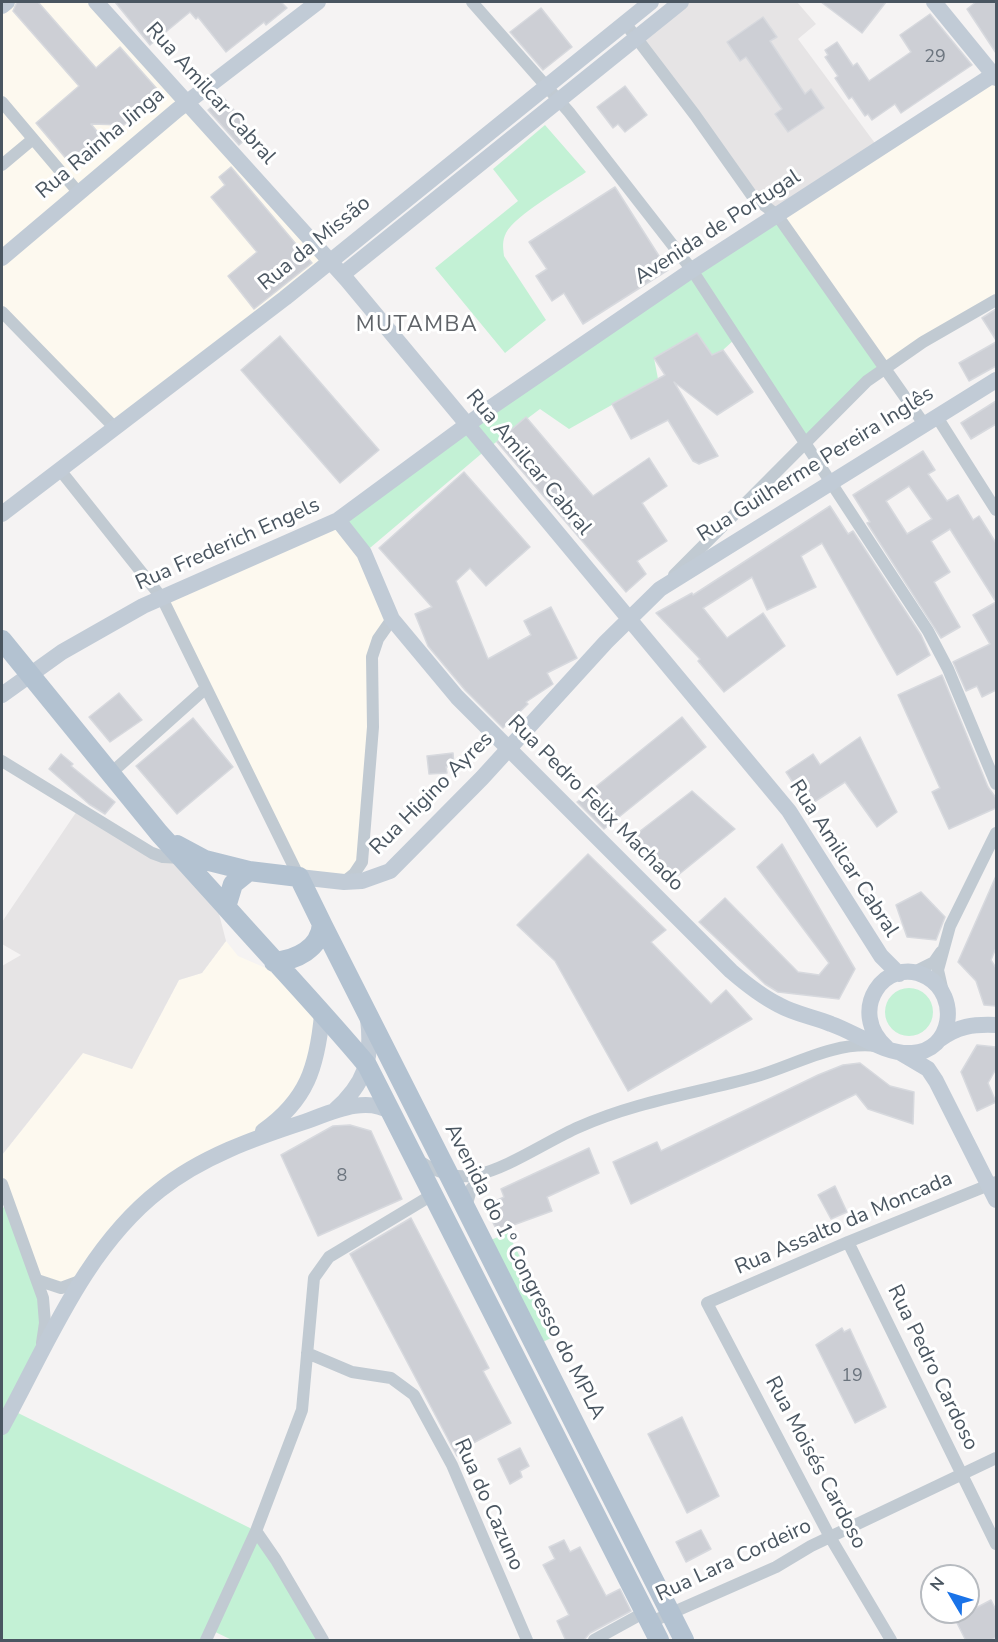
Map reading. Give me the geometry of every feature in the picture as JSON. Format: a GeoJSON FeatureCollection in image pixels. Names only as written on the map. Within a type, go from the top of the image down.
{"type":"FeatureCollection","features":[{"type":"Feature","properties":{"kind":"main road"},"geometry":{"type":"LineString","coordinates":[[2,640],[28,675],[159,833],[367,1065],[659,1641]]}},
{"type":"Feature","properties":{"kind":"main road"},"geometry":{"type":"LineString","coordinates":[[159,833],[205,860],[249,871],[306,878],[322,924],[317,939],[310,948],[291,959],[274,962]]}},
{"type":"Feature","properties":{"kind":"main road"},"geometry":{"type":"LineString","coordinates":[[226,907],[233,884],[249,871]]}},
{"type":"Feature","properties":{"kind":"main road","name":"Avenida do 1º Congresso do MPLA"},"geometry":{"type":"LineString","coordinates":[[322,924],[684,1641]]}},
{"type":"Feature","properties":{"kind":"street"},"geometry":{"type":"LineString","coordinates":[[2,6],[7,2]]}},
{"type":"Feature","properties":{"kind":"street","name":"Rua Amilcar Cabral"},"geometry":{"type":"LineString","coordinates":[[96,2],[343,274],[789,811],[881,957],[905,973]]}},
{"type":"Feature","properties":{"kind":"street","name":"Rua Rainha Jinga"},"geometry":{"type":"LineString","coordinates":[[2,258],[300,7],[318,2]]}},
{"type":"Feature","properties":{"kind":"street"},"geometry":{"type":"LineString","coordinates":[[472,2],[626,182],[692,270],[784,415],[832,482],[928,631],[948,669],[996,784]]}},
{"type":"Feature","properties":{"kind":"street","name":"Rua da Missão"},"geometry":{"type":"LineString","coordinates":[[2,514],[331,261],[651,2]]}},
{"type":"Feature","properties":{"kind":"street","name":"Rua da Missão"},"geometry":{"type":"LineString","coordinates":[[343,274],[681,2]]}},
{"type":"Feature","properties":{"kind":"street"},"geometry":{"type":"LineString","coordinates":[[934,2],[996,75]]}},
{"type":"Feature","properties":{"kind":"street"},"geometry":{"type":"LineString","coordinates":[[625,23],[696,114],[753,197],[777,215],[885,369],[931,420],[996,510]]}},
{"type":"Feature","properties":{"kind":"street","name":"Avenida de Portugal"},"geometry":{"type":"LineString","coordinates":[[468,426],[692,270],[996,75]]}},
{"type":"Feature","properties":{"kind":"street"},"geometry":{"type":"LineString","coordinates":[[2,102],[78,192]]}},
{"type":"Feature","properties":{"kind":"street"},"geometry":{"type":"LineString","coordinates":[[2,165],[33,139]]}},
{"type":"Feature","properties":{"kind":"street"},"geometry":{"type":"LineString","coordinates":[[660,589],[867,381],[923,342],[996,300]]}},
{"type":"Feature","properties":{"kind":"street"},"geometry":{"type":"LineString","coordinates":[[2,312],[115,428]]}},
{"type":"Feature","properties":{"kind":"street","name":"Rua Guilherme Pereira Inglês"},"geometry":{"type":"LineString","coordinates":[[660,589],[996,380]]}},
{"type":"Feature","properties":{"kind":"street","name":"Rua Frederich Engels"},"geometry":{"type":"LineString","coordinates":[[2,695],[28,675],[100,629],[162,598],[338,520],[468,426]]}},
{"type":"Feature","properties":{"kind":"street"},"geometry":{"type":"LineString","coordinates":[[60,470],[162,598],[206,688],[306,878]]}},
{"type":"Feature","properties":{"kind":"street","name":"Rua Pedro Felix Machado"},"geometry":{"type":"LineString","coordinates":[[338,520],[364,552],[392,619],[457,698],[731,971],[755,991],[782,1007],[833,1024],[893,1051],[928,1069],[936,1081]]}},
{"type":"Feature","properties":{"kind":"street","name":"Rua Higino Ayres"},"geometry":{"type":"LineString","coordinates":[[306,878],[344,882],[362,881],[390,871],[508,751],[629,618],[660,589]]}},
{"type":"Feature","properties":{"kind":"street"},"geometry":{"type":"LineString","coordinates":[[344,882],[354,874],[362,862],[373,727],[372,657],[378,639],[392,619]]}},
{"type":"Feature","properties":{"kind":"street"},"geometry":{"type":"LineString","coordinates":[[110,774],[206,688]]}},
{"type":"Feature","properties":{"kind":"street"},"geometry":{"type":"LineString","coordinates":[[2,761],[152,853],[163,857],[181,858]]}},
{"type":"Feature","properties":{"kind":"street"},"geometry":{"type":"LineString","coordinates":[[996,833],[950,926],[942,951],[938,970],[949,1018],[945,1031],[938,1041],[933,1061],[936,1081],[993,1183],[996,1200]]}},
{"type":"Feature","properties":{"kind":"street"},"geometry":{"type":"LineString","coordinates":[[893,1051],[877,1039],[870,1027],[868,1013],[870,1000],[877,988],[905,973],[934,962],[942,951]]}},
{"type":"Feature","properties":{"kind":"street"},"geometry":{"type":"LineString","coordinates":[[905,973],[924,975],[962,1012],[991,1025]]}},
{"type":"Feature","properties":{"kind":"street"},"geometry":{"type":"LineString","coordinates":[[334,1112],[352,1093],[367,1065],[371,1045],[367,1015]]}},
{"type":"Feature","properties":{"kind":"street"},"geometry":{"type":"LineString","coordinates":[[253,1139],[285,1113],[303,1090],[316,1060],[322,1016]]}},
{"type":"Feature","properties":{"kind":"street"},"geometry":{"type":"LineString","coordinates":[[413,1157],[447,1174],[465,1176],[485,1173],[579,1127],[614,1114],[768,1073],[833,1050],[865,1046],[893,1051],[927,1050],[958,1028],[991,1025]]}},
{"type":"Feature","properties":{"kind":"street"},"geometry":{"type":"LineString","coordinates":[[2,1427],[80,1281],[115,1235],[161,1188],[177,1177],[253,1139],[334,1112],[373,1105],[391,1112]]}},
{"type":"Feature","properties":{"kind":"street"},"geometry":{"type":"LineString","coordinates":[[465,1209],[471,1190],[485,1173]]}},
{"type":"Feature","properties":{"kind":"street","name":"Rua Assalto da Moncada"},"geometry":{"type":"LineString","coordinates":[[707,1303],[993,1183]]}},
{"type":"Feature","properties":{"kind":"street"},"geometry":{"type":"LineString","coordinates":[[2,1184],[43,1298],[45,1323],[38,1361]]}},
{"type":"Feature","properties":{"kind":"street"},"geometry":{"type":"LineString","coordinates":[[206,1641],[256,1531],[302,1410],[314,1278],[329,1257],[432,1195]]}},
{"type":"Feature","properties":{"kind":"street","name":"Rua Pedro Cardoso"},"geometry":{"type":"LineString","coordinates":[[848,1242],[996,1544]]}},
{"type":"Feature","properties":{"kind":"street"},"geometry":{"type":"LineString","coordinates":[[37,1281],[49,1287],[61,1288],[80,1281]]}},
{"type":"Feature","properties":{"kind":"street","name":"Rua Moisés Cardoso"},"geometry":{"type":"LineString","coordinates":[[707,1303],[830,1537],[891,1641]]}},
{"type":"Feature","properties":{"kind":"street","name":"Rua do Cazuno"},"geometry":{"type":"LineString","coordinates":[[307,1353],[352,1372],[391,1378],[414,1395],[452,1465],[526,1641]]}},
{"type":"Feature","properties":{"kind":"street","name":"Rua Lara Cordeiro"},"geometry":{"type":"LineString","coordinates":[[648,1617],[670,1613],[776,1567],[830,1537],[996,1458]]}},
{"type":"Feature","properties":{"kind":"street"},"geometry":{"type":"LineString","coordinates":[[256,1531],[276,1560],[323,1641]]}},
{"type":"Feature","properties":{"kind":"street"},"geometry":{"type":"LineString","coordinates":[[594,1641],[648,1617]]}},
{"type":"Feature","properties":{"kind":"shaded area"},"geometry":{"type":"Polygon","coordinates":[[[2,2],[97,2],[331,261],[115,428],[2,312],[2,2]]]}},
{"type":"Feature","properties":{"kind":"shaded area"},"geometry":{"type":"Polygon","coordinates":[[[682,2],[797,2],[816,24],[798,39],[880,150],[777,215],[753,197],[637,39],[682,2]]]}},
{"type":"Feature","properties":{"kind":"shaded area"},"geometry":{"type":"Polygon","coordinates":[[[996,78],[996,300],[885,369],[777,215],[996,78]]]}},
{"type":"Feature","properties":{"kind":"shaded area"},"geometry":{"type":"Polygon","coordinates":[[[338,520],[392,619],[378,639],[362,862],[354,874],[299,877],[162,598],[338,520]]]}},
{"type":"Feature","properties":{"kind":"shaded area"},"geometry":{"type":"Polygon","coordinates":[[[79,808],[152,853],[181,858],[217,906],[226,941],[202,973],[179,980],[132,1069],[83,1053],[2,1155],[2,966],[21,955],[2,944],[2,922],[79,808]]]}},
{"type":"Feature","properties":{"kind":"shaded area"},"geometry":{"type":"Polygon","coordinates":[[[226,941],[238,956],[282,975],[322,1015],[318,1050],[275,1123],[177,1177],[80,1281],[45,1285],[2,1184],[2,1155],[83,1053],[132,1069],[179,980],[202,973],[226,941]]]}},
{"type":"Feature","properties":{"kind":"green space"},"geometry":{"type":"Polygon","coordinates":[[[545,125],[586,172],[531,209],[506,233],[503,241],[504,256],[546,320],[505,353],[435,268],[518,201],[493,169],[545,125]]]}},
{"type":"Feature","properties":{"kind":"green space"},"geometry":{"type":"Polygon","coordinates":[[[777,215],[885,369],[805,443],[735,339],[723,350],[712,355],[697,333],[654,358],[658,379],[569,429],[540,409],[487,449],[364,553],[338,520],[777,215]]]}},
{"type":"Feature","properties":{"kind":"green space"},"geometry":{"type":"Polygon","coordinates":[[[909,988],[926,995],[933,1012],[926,1029],[909,1036],[892,1029],[885,1012],[892,995],[909,988]]]}},
{"type":"Feature","properties":{"kind":"green space"},"geometry":{"type":"Polygon","coordinates":[[[9,1205],[45,1323],[12,1410],[256,1531],[323,1640],[232,1640],[211,1630],[206,1640],[2,1640],[2,1208],[9,1205]]]}},
{"type":"Feature","properties":{"kind":"green space"},"geometry":{"type":"Polygon","coordinates":[[[508,1233],[559,1334],[535,1346],[483,1243],[508,1233]]]}},
{"type":"Feature","properties":{"kind":"building"},"geometry":{"type":"Polygon","coordinates":[[[17,2],[38,2],[96,68],[120,47],[158,90],[158,95],[151,102],[153,104],[131,122],[124,125],[91,124],[105,141],[74,168],[36,123],[79,86],[13,11],[17,2]]]}},
{"type":"Feature","properties":{"kind":"building"},"geometry":{"type":"Polygon","coordinates":[[[115,2],[281,2],[287,8],[266,25],[264,22],[226,52],[198,17],[196,19],[190,12],[150,45],[115,2]]]}},
{"type":"Feature","properties":{"kind":"building"},"geometry":{"type":"Polygon","coordinates":[[[821,2],[886,2],[862,33],[821,2]]]}},
{"type":"Feature","properties":{"kind":"building"},"geometry":{"type":"Polygon","coordinates":[[[976,2],[996,2],[996,53],[967,9],[976,2]]]}},
{"type":"Feature","properties":{"kind":"building"},"geometry":{"type":"Polygon","coordinates":[[[541,8],[572,47],[543,70],[510,32],[541,8]]]}},
{"type":"Feature","properties":{"kind":"building"},"geometry":{"type":"Polygon","coordinates":[[[930,14],[972,65],[901,113],[895,104],[872,120],[868,114],[865,116],[852,97],[849,99],[835,78],[838,76],[825,57],[828,55],[825,50],[837,42],[853,66],[857,63],[869,81],[911,52],[900,35],[930,14]]]}},
{"type":"Feature","properties":{"kind":"building"},"geometry":{"type":"Polygon","coordinates":[[[763,17],[777,37],[770,41],[805,94],[811,89],[824,108],[788,132],[775,114],[782,109],[746,57],[740,61],[727,42],[763,17]]]}},
{"type":"Feature","properties":{"kind":"building"},"geometry":{"type":"Polygon","coordinates":[[[625,86],[647,115],[625,132],[618,124],[613,128],[597,107],[625,86]]]}},
{"type":"Feature","properties":{"kind":"building"},"geometry":{"type":"Polygon","coordinates":[[[223,97],[253,133],[239,145],[208,110],[223,97]]]}},
{"type":"Feature","properties":{"kind":"building"},"geometry":{"type":"Polygon","coordinates":[[[231,167],[312,263],[254,309],[228,276],[257,252],[211,197],[225,185],[219,177],[231,167]]]}},
{"type":"Feature","properties":{"kind":"building"},"geometry":{"type":"Polygon","coordinates":[[[615,187],[668,270],[583,324],[564,293],[552,301],[536,276],[547,269],[529,242],[615,187]]]}},
{"type":"Feature","properties":{"kind":"building"},"geometry":{"type":"Polygon","coordinates":[[[996,309],[996,340],[982,318],[996,309]]]}},
{"type":"Feature","properties":{"kind":"building"},"geometry":{"type":"Polygon","coordinates":[[[697,333],[712,355],[723,350],[753,392],[717,415],[674,382],[718,456],[699,464],[693,461],[668,420],[631,439],[612,404],[665,375],[654,358],[697,333]]]}},
{"type":"Feature","properties":{"kind":"building"},"geometry":{"type":"Polygon","coordinates":[[[280,336],[379,450],[340,483],[241,370],[280,336]]]}},
{"type":"Feature","properties":{"kind":"building"},"geometry":{"type":"Polygon","coordinates":[[[996,342],[996,366],[969,381],[959,363],[996,342]]]}},
{"type":"Feature","properties":{"kind":"building"},"geometry":{"type":"Polygon","coordinates":[[[996,401],[996,424],[971,439],[961,423],[996,401]]]}},
{"type":"Feature","properties":{"kind":"building"},"geometry":{"type":"Polygon","coordinates":[[[526,417],[593,496],[649,458],[667,486],[642,503],[667,541],[637,561],[646,574],[626,592],[497,442],[526,417]]]}},
{"type":"Feature","properties":{"kind":"building"},"geometry":{"type":"Polygon","coordinates":[[[923,451],[935,470],[928,474],[947,501],[958,495],[973,520],[979,516],[996,543],[996,602],[950,529],[931,541],[950,572],[934,582],[960,627],[941,638],[867,523],[870,522],[853,495],[923,451]],[[909,486],[886,501],[907,534],[932,519],[909,486]]]}},
{"type":"Feature","properties":{"kind":"building"},"geometry":{"type":"Polygon","coordinates":[[[464,472],[530,547],[486,586],[470,568],[456,581],[488,659],[531,635],[524,621],[551,607],[577,658],[547,673],[553,684],[526,702],[528,704],[503,728],[465,690],[428,646],[415,614],[432,607],[379,548],[464,472]]]}},
{"type":"Feature","properties":{"kind":"building"},"geometry":{"type":"Polygon","coordinates":[[[830,506],[848,534],[853,531],[921,635],[930,655],[897,675],[822,543],[801,556],[816,587],[767,610],[752,577],[703,608],[727,638],[763,613],[785,646],[724,692],[698,661],[700,659],[656,613],[692,593],[693,595],[830,506]]]}},
{"type":"Feature","properties":{"kind":"building"},"geometry":{"type":"Polygon","coordinates":[[[996,602],[996,690],[982,697],[977,686],[966,691],[953,662],[990,644],[973,615],[996,602]]]}},
{"type":"Feature","properties":{"kind":"building"},"geometry":{"type":"Polygon","coordinates":[[[942,675],[988,787],[996,798],[996,808],[949,829],[932,792],[940,788],[898,695],[942,675]]]}},
{"type":"Feature","properties":{"kind":"building"},"geometry":{"type":"Polygon","coordinates":[[[119,693],[142,720],[110,742],[89,717],[119,693]]]}},
{"type":"Feature","properties":{"kind":"building"},"geometry":{"type":"Polygon","coordinates":[[[682,717],[706,747],[604,829],[577,802],[682,717]]]}},
{"type":"Feature","properties":{"kind":"building"},"geometry":{"type":"Polygon","coordinates":[[[193,718],[233,767],[177,814],[136,766],[193,718]]]}},
{"type":"Feature","properties":{"kind":"building"},"geometry":{"type":"Polygon","coordinates":[[[860,737],[897,812],[877,827],[845,782],[808,806],[786,772],[813,754],[820,765],[860,737]]]}},
{"type":"Feature","properties":{"kind":"building"},"geometry":{"type":"Polygon","coordinates":[[[453,753],[454,766],[446,767],[447,773],[429,774],[427,756],[453,753]]]}},
{"type":"Feature","properties":{"kind":"building"},"geometry":{"type":"Polygon","coordinates":[[[61,754],[73,764],[71,766],[115,802],[105,814],[89,804],[49,769],[61,754]]]}},
{"type":"Feature","properties":{"kind":"building"},"geometry":{"type":"Polygon","coordinates":[[[692,791],[735,829],[672,880],[635,835],[692,791]]]}},
{"type":"Feature","properties":{"kind":"building"},"geometry":{"type":"Polygon","coordinates":[[[782,844],[855,969],[839,999],[778,992],[765,984],[699,922],[725,898],[798,972],[819,975],[829,963],[757,867],[782,844]]]}},
{"type":"Feature","properties":{"kind":"building"},"geometry":{"type":"Polygon","coordinates":[[[588,854],[666,930],[651,942],[711,1004],[726,990],[752,1019],[628,1091],[555,961],[517,925],[588,854]]]}},
{"type":"Feature","properties":{"kind":"building"},"geometry":{"type":"Polygon","coordinates":[[[996,876],[996,948],[991,960],[996,968],[996,1006],[984,1005],[976,981],[958,962],[996,876]]]}},
{"type":"Feature","properties":{"kind":"building"},"geometry":{"type":"Polygon","coordinates":[[[921,892],[945,917],[936,940],[907,937],[896,905],[921,892]]]}},
{"type":"Feature","properties":{"kind":"building"},"geometry":{"type":"Polygon","coordinates":[[[977,1045],[996,1047],[996,1069],[988,1083],[996,1102],[977,1111],[961,1072],[977,1045]]]}},
{"type":"Feature","properties":{"kind":"building"},"geometry":{"type":"Polygon","coordinates":[[[860,1063],[890,1086],[914,1092],[913,1124],[868,1109],[856,1094],[631,1204],[613,1162],[657,1142],[661,1151],[818,1075],[843,1065],[860,1063]]]}},
{"type":"Feature","properties":{"kind":"building"},"geometry":{"type":"Polygon","coordinates":[[[350,1125],[371,1131],[402,1199],[318,1236],[281,1155],[333,1126],[350,1125]]]}},
{"type":"Feature","properties":{"kind":"building"},"geometry":{"type":"Polygon","coordinates":[[[589,1148],[599,1173],[547,1197],[552,1211],[497,1231],[485,1206],[504,1197],[501,1189],[589,1148]]]}},
{"type":"Feature","properties":{"kind":"building"},"geometry":{"type":"Polygon","coordinates":[[[835,1186],[847,1212],[831,1219],[818,1195],[835,1186]]]}},
{"type":"Feature","properties":{"kind":"building"},"geometry":{"type":"Polygon","coordinates":[[[411,1218],[489,1368],[483,1371],[511,1423],[462,1449],[464,1452],[457,1456],[350,1254],[411,1218]]]}},
{"type":"Feature","properties":{"kind":"building"},"geometry":{"type":"Polygon","coordinates":[[[842,1328],[844,1332],[850,1329],[886,1407],[855,1423],[816,1345],[842,1328]]]}},
{"type":"Feature","properties":{"kind":"building"},"geometry":{"type":"Polygon","coordinates":[[[682,1417],[719,1496],[687,1513],[648,1434],[682,1417]]]}},
{"type":"Feature","properties":{"kind":"building"},"geometry":{"type":"Polygon","coordinates":[[[520,1448],[529,1466],[520,1471],[522,1477],[510,1484],[498,1459],[520,1448]]]}},
{"type":"Feature","properties":{"kind":"building"},"geometry":{"type":"Polygon","coordinates":[[[701,1530],[711,1549],[686,1562],[676,1542],[701,1530]]]}},
{"type":"Feature","properties":{"kind":"building"},"geometry":{"type":"Polygon","coordinates":[[[564,1540],[570,1552],[580,1547],[606,1596],[620,1589],[631,1611],[590,1633],[583,1641],[566,1641],[557,1621],[569,1615],[543,1565],[555,1559],[549,1547],[564,1540]]]}},
{"type":"Feature","properties":{"kind":"building"},"geometry":{"type":"Polygon","coordinates":[[[991,1600],[996,1610],[996,1637],[990,1641],[966,1641],[958,1624],[980,1624],[980,1606],[991,1600]]]}},
{"type":"Feature","properties":{"kind":"district","name":"MUTAMBA"},"geometry":{"type":"Point","coordinates":[417,326]}}]}
